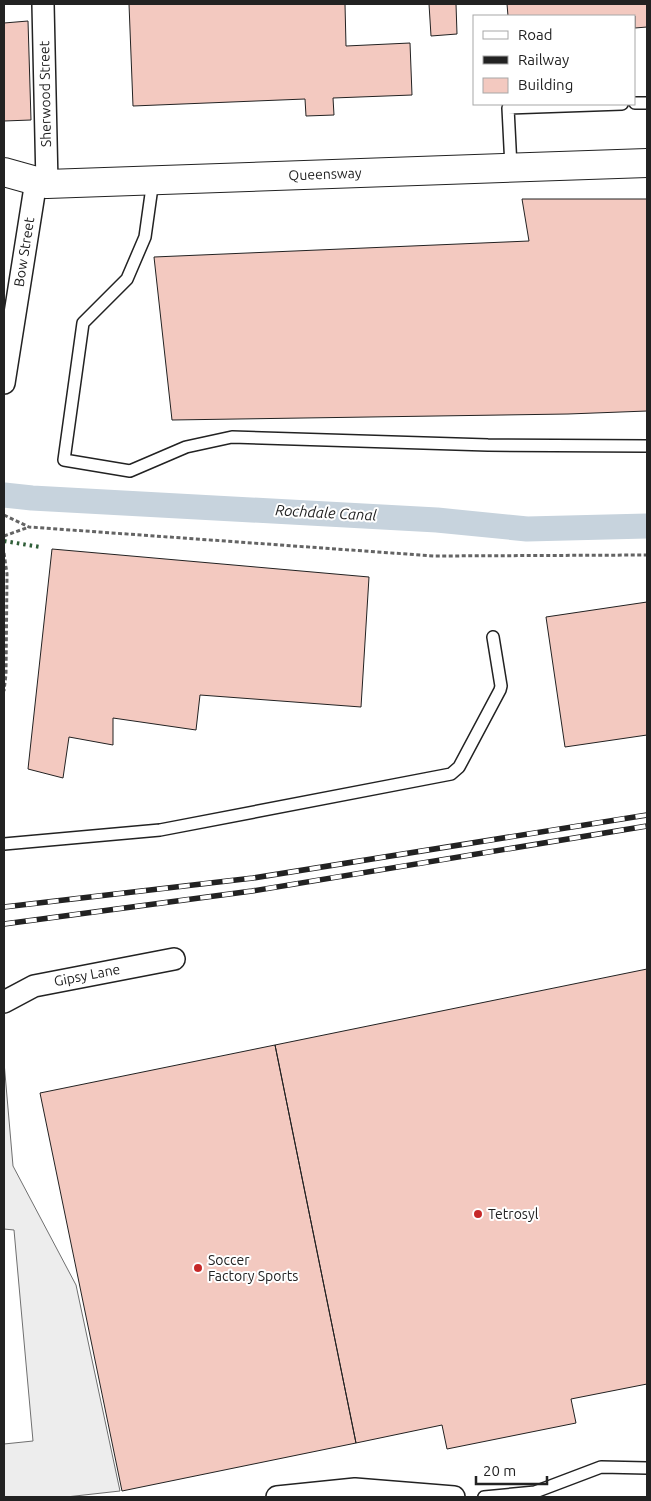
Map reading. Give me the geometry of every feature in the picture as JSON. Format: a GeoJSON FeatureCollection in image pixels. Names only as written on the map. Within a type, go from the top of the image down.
{"type":"FeatureCollection","features":[{"type":"Feature","properties":{"kind":"main road","name":"Queensway"},"geometry":{"type":"LineString","coordinates":[[4,172],[41,183],[647,163]]}},
{"type":"Feature","properties":{"kind":"street","name":"Sherwood Street"},"geometry":{"type":"LineString","coordinates":[[41,183],[43,4]]}},
{"type":"Feature","properties":{"kind":"street","name":"Bow Street"},"geometry":{"type":"LineString","coordinates":[[4,383],[41,183]]}},
{"type":"Feature","properties":{"kind":"street","name":"Gipsy Lane"},"geometry":{"type":"LineString","coordinates":[[4,1002],[34,986],[174,958]]}},
{"type":"Feature","properties":{"kind":"street"},"geometry":{"type":"LineString","coordinates":[[278,1497],[355,1489],[454,1497]]}},
{"type":"Feature","properties":{"kind":"lane"},"geometry":{"type":"LineString","coordinates":[[512,167],[508,108],[594,105]]}},
{"type":"Feature","properties":{"kind":"lane"},"geometry":{"type":"LineString","coordinates":[[153,180],[145,237],[127,279],[84,323],[64,460],[130,471],[186,447],[232,437],[488,445],[647,446]]}},
{"type":"Feature","properties":{"kind":"lane"},"geometry":{"type":"LineString","coordinates":[[4,844],[160,830],[451,774],[459,767],[500,690],[501,686],[493,637]]}},
{"type":"Feature","properties":{"kind":"lane"},"geometry":{"type":"LineString","coordinates":[[484,1497],[535,1492],[601,1467],[647,1468]]}},
{"type":"Feature","properties":{"kind":"path"},"geometry":{"type":"LineString","coordinates":[[4,515],[29,527],[434,556],[647,555]]}},
{"type":"Feature","properties":{"kind":"path"},"geometry":{"type":"LineString","coordinates":[[4,536],[29,527]]}},
{"type":"Feature","properties":{"kind":"path"},"geometry":{"type":"LineString","coordinates":[[4,553],[7,574],[6,674],[4,691]]}},
{"type":"Feature","properties":{"kind":"shaded area"},"geometry":{"type":"Polygon","coordinates":[[[4,1062],[13,1166],[76,1285],[120,1491],[66,1497],[4,1497],[4,1444],[33,1441],[14,1230],[4,1229],[4,1062]]]}},
{"type":"Feature","properties":{"kind":"building"},"geometry":{"type":"Polygon","coordinates":[[[129,4],[345,4],[346,46],[410,43],[412,95],[333,98],[334,115],[306,116],[305,99],[133,106],[129,4]]]}},
{"type":"Feature","properties":{"kind":"building"},"geometry":{"type":"Polygon","coordinates":[[[429,4],[456,4],[457,34],[431,36],[429,4]]]}},
{"type":"Feature","properties":{"kind":"building"},"geometry":{"type":"Polygon","coordinates":[[[507,4],[647,4],[647,27],[636,28],[636,15],[508,15],[507,4]]]}},
{"type":"Feature","properties":{"kind":"building"},"geometry":{"type":"Polygon","coordinates":[[[28,21],[31,120],[4,121],[4,23],[28,21]]]}},
{"type":"Feature","properties":{"kind":"building"},"geometry":{"type":"Polygon","coordinates":[[[522,199],[647,199],[647,411],[568,414],[172,420],[154,257],[529,241],[522,199]]]}},
{"type":"Feature","properties":{"kind":"building"},"geometry":{"type":"Polygon","coordinates":[[[52,549],[369,577],[361,707],[200,695],[196,730],[113,718],[113,745],[69,737],[63,778],[28,769],[52,549]]]}},
{"type":"Feature","properties":{"kind":"building"},"geometry":{"type":"Polygon","coordinates":[[[647,602],[647,735],[565,747],[546,617],[647,602]]]}},
{"type":"Feature","properties":{"kind":"building","name":"Tetrosyl"},"geometry":{"type":"Polygon","coordinates":[[[647,969],[647,1384],[571,1399],[576,1423],[447,1449],[442,1425],[356,1443],[275,1045],[647,969]]]}},
{"type":"Feature","properties":{"kind":"building","name":"Soccer Factory Sports"},"geometry":{"type":"Polygon","coordinates":[[[275,1045],[356,1443],[122,1491],[40,1093],[275,1045]]]}},
{"type":"Feature","properties":{"kind":"waterway","name":"Rochdale Canal"},"geometry":{"type":"LineString","coordinates":[[4,495],[437,520],[527,529],[647,526]]}},
{"type":"Feature","properties":{"kind":"railway"},"geometry":{"type":"LineString","coordinates":[[4,907],[253,878],[647,815]]}},
{"type":"Feature","properties":{"kind":"railway"},"geometry":{"type":"LineString","coordinates":[[4,924],[252,891],[647,826]]}},
{"type":"Feature","properties":{"kind":"hedge"},"geometry":{"type":"LineString","coordinates":[[4,541],[40,547]]}},
{"type":"Feature","properties":{"kind":"place","name":"Tetrosyl"},"geometry":{"type":"Point","coordinates":[478,1214]}},
{"type":"Feature","properties":{"kind":"place","name":"Soccer Factory Sports"},"geometry":{"type":"Point","coordinates":[198,1268]}}]}
